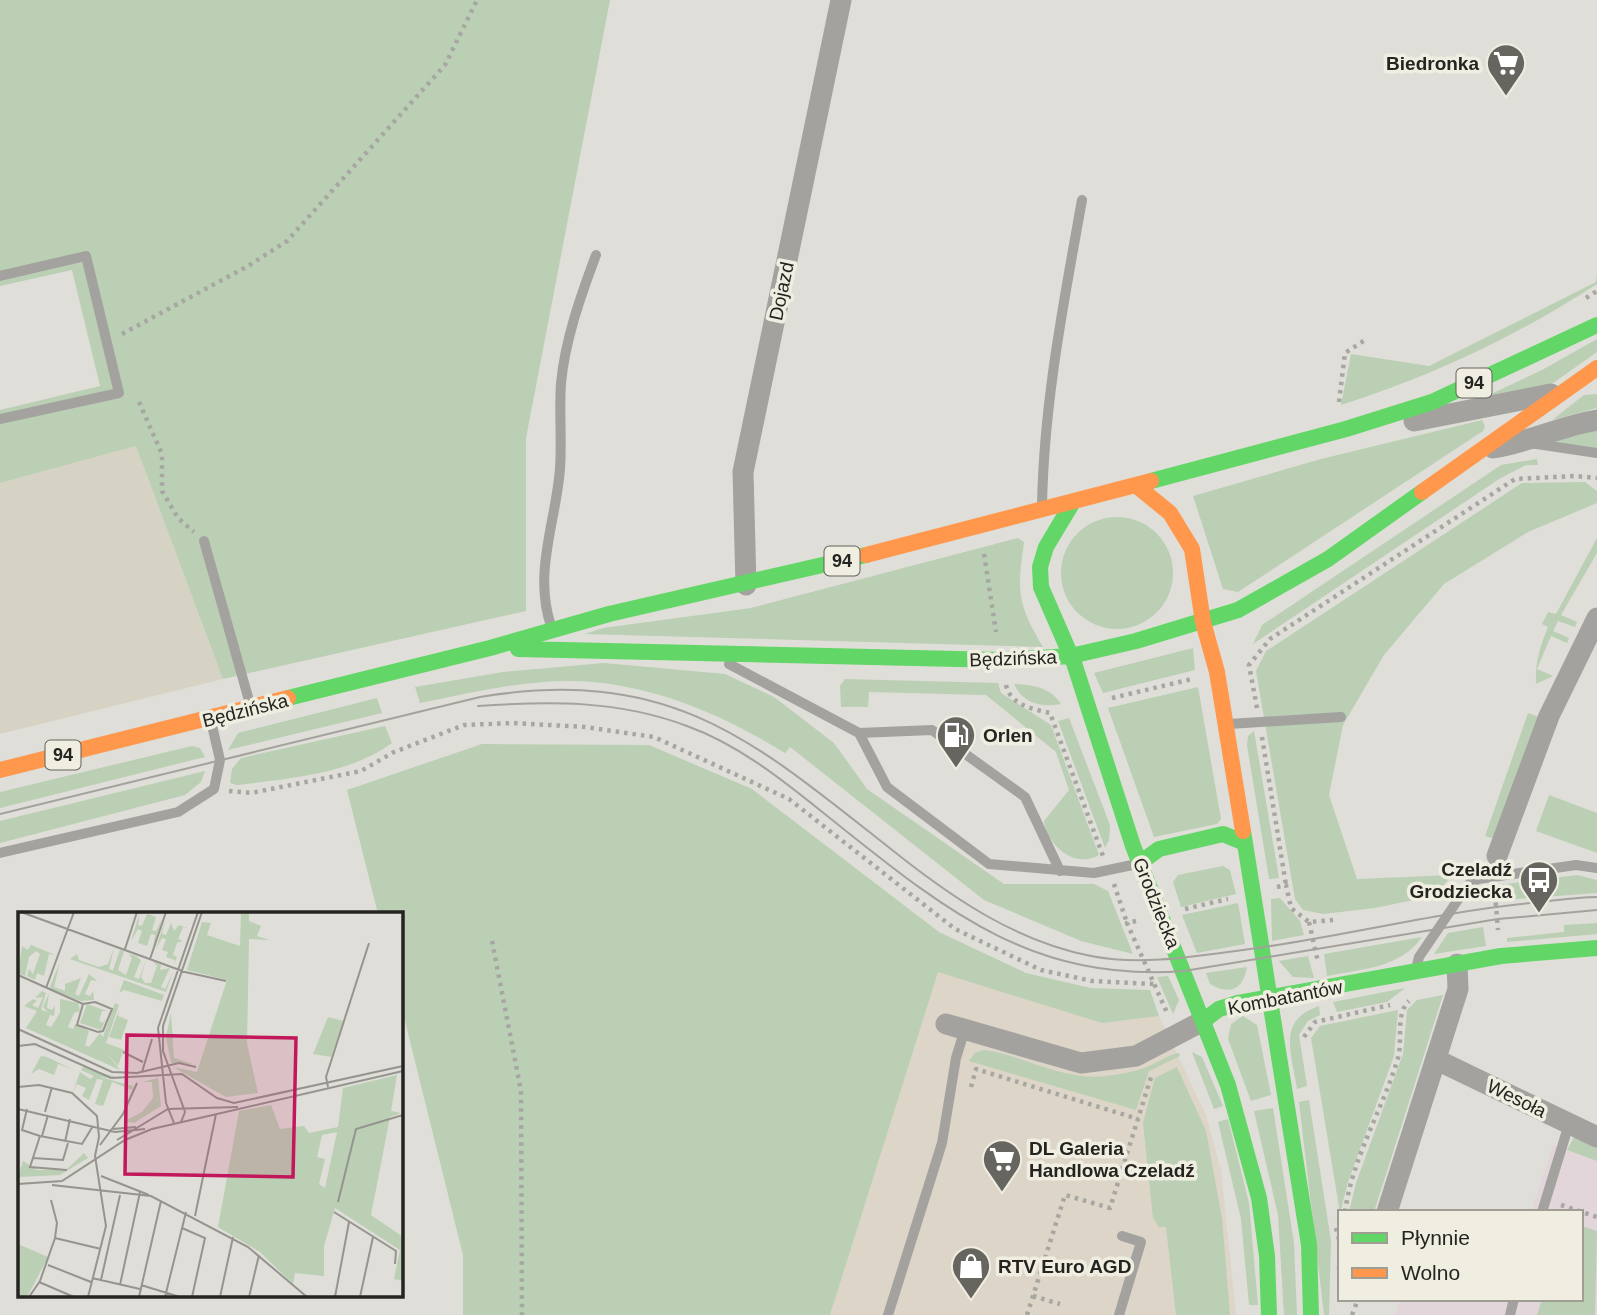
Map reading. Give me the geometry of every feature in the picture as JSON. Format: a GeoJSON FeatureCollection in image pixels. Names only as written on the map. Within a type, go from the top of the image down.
{"type":"FeatureCollection","features":[{"type":"Feature","properties":{"kind":"main road","name":"94"},"geometry":{"type":"LineString","coordinates":[[1342,421],[1432,402],[1597,325]]}},
{"type":"Feature","properties":{"kind":"main road","name":"94"},"geometry":{"type":"LineString","coordinates":[[1564,392],[1597,369]]}},
{"type":"Feature","properties":{"kind":"main road","name":"Będzińska"},"geometry":{"type":"LineString","coordinates":[[490,648],[713,656],[1001,660],[1071,656],[1203,622],[1238,610],[1328,559],[1564,392]]}},
{"type":"Feature","properties":{"kind":"main road","name":"Będzińska"},"geometry":{"type":"LineString","coordinates":[[1138,487],[1342,421]]}},
{"type":"Feature","properties":{"kind":"main road","name":"94"},"geometry":{"type":"LineString","coordinates":[[1073,502],[1138,487]]}},
{"type":"Feature","properties":{"kind":"main road"},"geometry":{"type":"LineString","coordinates":[[1138,487],[1170,513],[1192,549],[1203,622],[1217,673],[1226,724],[1309,1245],[1311,1315]]}},
{"type":"Feature","properties":{"kind":"main road","name":"Będzińska"},"geometry":{"type":"LineString","coordinates":[[0,771],[490,648],[552,628],[746,585],[1073,502]]}},
{"type":"Feature","properties":{"kind":"main road","name":"Grodziecka"},"geometry":{"type":"LineString","coordinates":[[1073,502],[1051,532],[1040,576],[1049,613],[1071,656],[1140,863],[1236,1110],[1254,1170],[1265,1235],[1269,1315]]}},
{"type":"Feature","properties":{"kind":"main road"},"geometry":{"type":"LineString","coordinates":[[1140,863],[1159,849],[1223,834],[1245,843]]}},
{"type":"Feature","properties":{"kind":"main road"},"geometry":{"type":"LineString","coordinates":[[1227,853],[1245,843]]}},
{"type":"Feature","properties":{"kind":"main road"},"geometry":{"type":"LineString","coordinates":[[1140,863],[1166,868]]}},
{"type":"Feature","properties":{"kind":"main road","name":"Kombatantów"},"geometry":{"type":"LineString","coordinates":[[1203,1021],[1219,1009],[1457,964],[1501,956],[1597,948]]}},
{"type":"Feature","properties":{"kind":"street","name":"Dojazd"},"geometry":{"type":"LineString","coordinates":[[746,585],[743,472],[841,0]]}},
{"type":"Feature","properties":{"kind":"street","name":"Będzińska"},"geometry":{"type":"LineString","coordinates":[[1342,421],[1388,427],[1597,387]]}},
{"type":"Feature","properties":{"kind":"street","name":"Będzińska"},"geometry":{"type":"LineString","coordinates":[[1481,450],[1527,442],[1571,424],[1597,420]]}},
{"type":"Feature","properties":{"kind":"street"},"geometry":{"type":"LineString","coordinates":[[1494,866],[1549,716],[1597,618]]}},
{"type":"Feature","properties":{"kind":"street"},"geometry":{"type":"LineString","coordinates":[[1388,1210],[1458,989],[1457,964]]}},
{"type":"Feature","properties":{"kind":"street","name":"Kombatantów"},"geometry":{"type":"LineString","coordinates":[[955,1026],[1082,1063],[1136,1056],[1203,1021]]}},
{"type":"Feature","properties":{"kind":"street","name":"Wesoła"},"geometry":{"type":"LineString","coordinates":[[1437,1060],[1597,1137]]}},
{"type":"Feature","properties":{"kind":"lane"},"geometry":{"type":"LineString","coordinates":[[1042,510],[1043,440],[1055,346],[1083,200]]}},
{"type":"Feature","properties":{"kind":"lane"},"geometry":{"type":"LineString","coordinates":[[552,628],[545,609],[542,574],[560,470],[561,382],[582,294],[596,255]]}},
{"type":"Feature","properties":{"kind":"lane"},"geometry":{"type":"LineString","coordinates":[[0,276],[86,256],[119,393],[0,419]]}},
{"type":"Feature","properties":{"kind":"lane"},"geometry":{"type":"LineString","coordinates":[[1527,442],[1597,453]]}},
{"type":"Feature","properties":{"kind":"lane"},"geometry":{"type":"LineString","coordinates":[[204,541],[251,708]]}},
{"type":"Feature","properties":{"kind":"lane"},"geometry":{"type":"LineString","coordinates":[[713,656],[859,733],[932,730],[1025,797],[1060,871]]}},
{"type":"Feature","properties":{"kind":"lane"},"geometry":{"type":"LineString","coordinates":[[1226,724],[1341,717]]}},
{"type":"Feature","properties":{"kind":"lane"},"geometry":{"type":"LineString","coordinates":[[0,853],[178,812],[214,789],[220,760],[210,718]]}},
{"type":"Feature","properties":{"kind":"lane"},"geometry":{"type":"LineString","coordinates":[[859,733],[887,787],[989,864],[1060,871],[1109,870],[1140,863]]}},
{"type":"Feature","properties":{"kind":"lane"},"geometry":{"type":"LineString","coordinates":[[1416,972],[1419,957],[1468,885],[1494,866],[1576,865],[1597,868]]}},
{"type":"Feature","properties":{"kind":"lane"},"geometry":{"type":"LineString","coordinates":[[888,1315],[942,1143],[956,1058],[955,1026]]}},
{"type":"Feature","properties":{"kind":"lane"},"geometry":{"type":"LineString","coordinates":[[1543,1210],[1569,1124]]}},
{"type":"Feature","properties":{"kind":"lane"},"geometry":{"type":"LineString","coordinates":[[1119,1315],[1142,1242],[1122,1236]]}},
{"type":"Feature","properties":{"kind":"path"},"geometry":{"type":"LineString","coordinates":[[122,332],[248,266],[287,241],[445,65],[477,0]]}},
{"type":"Feature","properties":{"kind":"path"},"geometry":{"type":"LineString","coordinates":[[1342,421],[1345,354],[1365,340]]}},
{"type":"Feature","properties":{"kind":"path"},"geometry":{"type":"LineString","coordinates":[[139,402],[162,454],[162,491],[178,518],[204,541]]}},
{"type":"Feature","properties":{"kind":"path"},"geometry":{"type":"LineString","coordinates":[[979,527],[1007,691],[1024,708],[1050,713],[1249,665],[1270,639],[1515,479],[1575,476],[1597,478]]}},
{"type":"Feature","properties":{"kind":"path"},"geometry":{"type":"LineString","coordinates":[[1249,665],[1286,885]]}},
{"type":"Feature","properties":{"kind":"path"},"geometry":{"type":"LineString","coordinates":[[1050,713],[1127,923]]}},
{"type":"Feature","properties":{"kind":"path"},"geometry":{"type":"LineString","coordinates":[[214,789],[251,793],[361,771],[394,752],[464,725],[538,724],[654,737],[789,799],[955,929],[1041,970],[1093,981],[1154,984]]}},
{"type":"Feature","properties":{"kind":"path"},"geometry":{"type":"LineString","coordinates":[[1494,866],[1501,956]]}},
{"type":"Feature","properties":{"kind":"path"},"geometry":{"type":"LineString","coordinates":[[1309,922],[1324,989]]}},
{"type":"Feature","properties":{"kind":"path"},"geometry":{"type":"LineString","coordinates":[[492,941],[521,1091],[522,1315]]}},
{"type":"Feature","properties":{"kind":"path"},"geometry":{"type":"LineString","coordinates":[[1304,1041],[1305,1033],[1315,1022],[1413,998],[1401,1013],[1398,1056],[1350,1188],[1345,1210]]}},
{"type":"Feature","properties":{"kind":"path"},"geometry":{"type":"LineString","coordinates":[[1027,1315],[1065,1195],[1110,1208],[1152,1072],[1163,1067]]}},
{"type":"Feature","properties":{"kind":"path"},"geometry":{"type":"LineString","coordinates":[[967,1099],[976,1069],[1138,1119]]}},
{"type":"Feature","properties":{"kind":"path"},"geometry":{"type":"LineString","coordinates":[[1560,1210],[1561,1205],[1576,1210]]}},
{"type":"Feature","properties":{"kind":"path"},"geometry":{"type":"LineString","coordinates":[[1034,1296],[1060,1304]]}},
{"type":"Feature","properties":{"kind":"shaded area"},"geometry":{"type":"Polygon","coordinates":[[[136,446],[223,679],[0,734],[0,483],[136,446]]]}},
{"type":"Feature","properties":{"kind":"shaded area"},"geometry":{"type":"Polygon","coordinates":[[[938,971],[1102,1023],[1159,1016],[1206,1115],[1221,1171],[1236,1315],[830,1315],[938,971]]]}},
{"type":"Feature","properties":{"kind":"shaded area"},"geometry":{"type":"Polygon","coordinates":[[[1553,1145],[1597,1161],[1597,1315],[1395,1315],[1400,1301],[1583,1301],[1583,1210],[1532,1210],[1553,1145]]]}},
{"type":"Feature","properties":{"kind":"green space"},"geometry":{"type":"Polygon","coordinates":[[[0,0],[610,0],[526,438],[526,611],[223,679],[136,446],[0,483],[0,410],[100,386],[72,270],[0,286],[0,0]]]}},
{"type":"Feature","properties":{"kind":"green space"},"geometry":{"type":"Polygon","coordinates":[[[1597,273],[1597,284],[1505,337],[1441,368],[1341,405],[1351,354],[1429,366],[1596,282],[1597,273]]]}},
{"type":"Feature","properties":{"kind":"green space"},"geometry":{"type":"Polygon","coordinates":[[[1597,339],[1597,352],[1546,388],[1451,413],[1542,370],[1597,339]]]}},
{"type":"Feature","properties":{"kind":"green space"},"geometry":{"type":"Polygon","coordinates":[[[1597,394],[1597,408],[1552,420],[1584,395],[1597,394]]]}},
{"type":"Feature","properties":{"kind":"green space"},"geometry":{"type":"Polygon","coordinates":[[[1482,420],[1485,426],[1483,431],[1238,592],[1223,589],[1193,496],[1321,459],[1482,420]]]}},
{"type":"Feature","properties":{"kind":"green space"},"geometry":{"type":"Polygon","coordinates":[[[1597,426],[1597,449],[1562,445],[1558,442],[1558,437],[1597,426]]]}},
{"type":"Feature","properties":{"kind":"green space"},"geometry":{"type":"Polygon","coordinates":[[[1537,459],[1538,465],[1526,465],[1499,479],[1253,644],[1262,625],[1501,465],[1537,459]]]}},
{"type":"Feature","properties":{"kind":"green space"},"geometry":{"type":"Polygon","coordinates":[[[1585,482],[1597,491],[1597,503],[1528,532],[1444,584],[1384,655],[1343,725],[1329,795],[1357,879],[1453,875],[1433,896],[1375,908],[1323,914],[1303,910],[1295,899],[1256,671],[1266,651],[1522,483],[1585,482]]]}},
{"type":"Feature","properties":{"kind":"green space"},"geometry":{"type":"Polygon","coordinates":[[[1117,517],[1138,522],[1156,534],[1168,552],[1173,573],[1168,594],[1156,612],[1138,624],[1117,629],[1096,624],[1078,612],[1066,594],[1061,573],[1066,552],[1078,534],[1096,522],[1117,517]]]}},
{"type":"Feature","properties":{"kind":"green space"},"geometry":{"type":"Polygon","coordinates":[[[1018,538],[1024,542],[1020,573],[1021,597],[1028,619],[1043,647],[585,634],[603,628],[751,608],[1018,538]]]}},
{"type":"Feature","properties":{"kind":"green space"},"geometry":{"type":"Polygon","coordinates":[[[1597,538],[1597,553],[1561,615],[1577,622],[1575,627],[1558,621],[1553,631],[1569,638],[1567,643],[1551,636],[1537,669],[1553,676],[1536,684],[1536,669],[1548,627],[1542,624],[1548,612],[1556,614],[1597,538]]]}},
{"type":"Feature","properties":{"kind":"green space"},"geometry":{"type":"Polygon","coordinates":[[[1193,648],[1195,670],[1103,693],[1094,673],[1193,648]]]}},
{"type":"Feature","properties":{"kind":"green space"},"geometry":{"type":"Polygon","coordinates":[[[604,663],[725,674],[774,697],[834,743],[867,789],[1004,884],[1094,884],[1108,891],[1133,954],[1081,941],[984,900],[790,747],[785,753],[736,726],[684,703],[658,694],[602,683],[555,681],[478,691],[420,703],[415,687],[503,672],[604,663]]]}},
{"type":"Feature","properties":{"kind":"green space"},"geometry":{"type":"Polygon","coordinates":[[[845,679],[998,683],[1001,693],[1051,725],[1099,855],[1090,859],[1072,857],[1064,853],[1051,839],[1044,821],[1069,790],[1056,752],[986,695],[869,692],[868,707],[841,707],[840,686],[845,679]]]}},
{"type":"Feature","properties":{"kind":"green space"},"geometry":{"type":"Polygon","coordinates":[[[1014,684],[1046,690],[1061,704],[1033,703],[1022,696],[1014,684]]]}},
{"type":"Feature","properties":{"kind":"green space"},"geometry":{"type":"Polygon","coordinates":[[[1198,687],[1221,819],[1217,824],[1154,837],[1108,708],[1198,687]]]}},
{"type":"Feature","properties":{"kind":"green space"},"geometry":{"type":"Polygon","coordinates":[[[377,698],[382,713],[228,750],[238,733],[377,698]]]}},
{"type":"Feature","properties":{"kind":"green space"},"geometry":{"type":"Polygon","coordinates":[[[1528,713],[1539,717],[1495,839],[1485,836],[1528,713]]]}},
{"type":"Feature","properties":{"kind":"green space"},"geometry":{"type":"Polygon","coordinates":[[[1069,718],[1110,825],[1109,840],[1105,848],[1058,721],[1069,718]]]}},
{"type":"Feature","properties":{"kind":"green space"},"geometry":{"type":"Polygon","coordinates":[[[385,726],[392,743],[375,754],[338,769],[237,785],[230,783],[232,769],[241,758],[385,726]]]}},
{"type":"Feature","properties":{"kind":"green space"},"geometry":{"type":"Polygon","coordinates":[[[1254,731],[1279,878],[1269,879],[1247,745],[1248,736],[1254,731]]]}},
{"type":"Feature","properties":{"kind":"green space"},"geometry":{"type":"Polygon","coordinates":[[[482,744],[649,745],[752,789],[939,932],[1026,973],[1091,988],[1150,990],[1159,1016],[1102,1023],[938,972],[830,1315],[463,1315],[463,1255],[402,1009],[402,912],[378,912],[347,790],[482,744]]]}},
{"type":"Feature","properties":{"kind":"green space"},"geometry":{"type":"Polygon","coordinates":[[[192,746],[200,748],[205,757],[0,808],[0,792],[192,746]]]}},
{"type":"Feature","properties":{"kind":"green space"},"geometry":{"type":"Polygon","coordinates":[[[205,771],[201,782],[185,795],[0,843],[0,821],[205,771]]]}},
{"type":"Feature","properties":{"kind":"green space"},"geometry":{"type":"Polygon","coordinates":[[[1549,795],[1597,813],[1597,853],[1536,831],[1549,795]]]}},
{"type":"Feature","properties":{"kind":"green space"},"geometry":{"type":"Polygon","coordinates":[[[1223,866],[1230,870],[1236,894],[1181,907],[1173,882],[1178,875],[1223,866]]]}},
{"type":"Feature","properties":{"kind":"green space"},"geometry":{"type":"Polygon","coordinates":[[[1577,875],[1597,880],[1597,893],[1504,900],[1499,885],[1577,875]]]}},
{"type":"Feature","properties":{"kind":"green space"},"geometry":{"type":"Polygon","coordinates":[[[1280,898],[1300,921],[1304,935],[1272,941],[1271,899],[1280,898]]]}},
{"type":"Feature","properties":{"kind":"green space"},"geometry":{"type":"Polygon","coordinates":[[[1238,903],[1245,944],[1197,953],[1182,915],[1238,903]]]}},
{"type":"Feature","properties":{"kind":"green space"},"geometry":{"type":"Polygon","coordinates":[[[1597,923],[1597,934],[1507,942],[1507,938],[1564,932],[1564,925],[1597,923]]]}},
{"type":"Feature","properties":{"kind":"green space"},"geometry":{"type":"Polygon","coordinates":[[[1483,927],[1486,946],[1434,954],[1448,933],[1483,927]]]}},
{"type":"Feature","properties":{"kind":"green space"},"geometry":{"type":"Polygon","coordinates":[[[1422,937],[1403,955],[1392,961],[1367,969],[1327,976],[1324,954],[1422,937]]]}},
{"type":"Feature","properties":{"kind":"green space"},"geometry":{"type":"Polygon","coordinates":[[[1308,956],[1314,978],[1293,977],[1279,961],[1308,956]]]}},
{"type":"Feature","properties":{"kind":"green space"},"geometry":{"type":"Polygon","coordinates":[[[1247,967],[1242,981],[1230,990],[1210,984],[1206,973],[1247,967]]]}},
{"type":"Feature","properties":{"kind":"green space"},"geometry":{"type":"Polygon","coordinates":[[[1168,976],[1179,1000],[1173,1014],[1157,977],[1168,976]]]}},
{"type":"Feature","properties":{"kind":"green space"},"geometry":{"type":"Polygon","coordinates":[[[1405,988],[1387,1002],[1337,1012],[1333,1002],[1405,988]]]}},
{"type":"Feature","properties":{"kind":"green space"},"geometry":{"type":"Polygon","coordinates":[[[1443,995],[1375,1210],[1349,1210],[1356,1183],[1403,1054],[1407,1010],[1417,1000],[1443,995]]]}},
{"type":"Feature","properties":{"kind":"green space"},"geometry":{"type":"Polygon","coordinates":[[[1319,1006],[1320,1015],[1308,1021],[1299,1035],[1307,1086],[1297,1089],[1290,1051],[1292,1029],[1306,1012],[1319,1006]]]}},
{"type":"Feature","properties":{"kind":"green space"},"geometry":{"type":"Polygon","coordinates":[[[1398,1010],[1394,1056],[1348,1182],[1341,1210],[1311,1038],[1320,1026],[1398,1010]]]}},
{"type":"Feature","properties":{"kind":"green space"},"geometry":{"type":"Polygon","coordinates":[[[1243,1016],[1257,1025],[1271,1095],[1251,1101],[1228,1039],[1231,1024],[1243,1016]]]}},
{"type":"Feature","properties":{"kind":"green space"},"geometry":{"type":"Polygon","coordinates":[[[984,1050],[1059,1072],[1090,1077],[1134,1071],[1175,1054],[1179,1053],[1180,1056],[1149,1071],[1136,1110],[969,1061],[975,1053],[984,1050]]]}},
{"type":"Feature","properties":{"kind":"green space"},"geometry":{"type":"Polygon","coordinates":[[[1192,1052],[1202,1057],[1223,1106],[1214,1109],[1192,1052]]]}},
{"type":"Feature","properties":{"kind":"green space"},"geometry":{"type":"Polygon","coordinates":[[[1177,1067],[1206,1131],[1222,1218],[1230,1315],[1176,1315],[1166,1227],[1159,1227],[1153,1218],[1143,1123],[1155,1078],[1177,1067]]]}},
{"type":"Feature","properties":{"kind":"green space"},"geometry":{"type":"Polygon","coordinates":[[[1309,1100],[1331,1241],[1329,1315],[1324,1315],[1299,1102],[1309,1100]]]}},
{"type":"Feature","properties":{"kind":"green space"},"geometry":{"type":"Polygon","coordinates":[[[1273,1108],[1294,1243],[1297,1315],[1284,1315],[1278,1215],[1254,1111],[1273,1108]]]}},
{"type":"Feature","properties":{"kind":"green space"},"geometry":{"type":"Polygon","coordinates":[[[1228,1119],[1249,1203],[1258,1305],[1249,1305],[1241,1219],[1218,1122],[1228,1119]]]}},
{"type":"Feature","properties":{"kind":"green space"},"geometry":{"type":"Polygon","coordinates":[[[1574,1137],[1597,1144],[1597,1161],[1567,1150],[1574,1137]]]}},
{"type":"Feature","properties":{"kind":"green space"},"geometry":{"type":"Polygon","coordinates":[[[1583,1227],[1597,1231],[1595,1315],[1537,1315],[1541,1301],[1583,1301],[1583,1227]]]}},
{"type":"Feature","properties":{"kind":"tram line"},"geometry":{"type":"LineString","coordinates":[[0,814],[480,697],[548,690],[608,693],[661,704],[710,723],[756,748],[967,904],[1039,941],[1091,956],[1160,960],[1304,941],[1493,907],[1597,897]]}},
{"type":"Feature","properties":{"kind":"tram line"},"geometry":{"type":"LineString","coordinates":[[478,706],[558,703],[610,707],[661,717],[705,733],[774,774],[945,905],[987,930],[1030,950],[1077,964],[1128,971],[1184,971],[1498,919],[1597,910]]}},
{"type":"Feature","properties":{"kind":"traffic: fast"},"geometry":{"type":"LineString","coordinates":[[1151,481],[1346,429],[1432,402],[1597,325]]}},
{"type":"Feature","properties":{"kind":"traffic: fast"},"geometry":{"type":"LineString","coordinates":[[518,649],[1001,660],[1071,656],[1136,641],[1238,610],[1328,559],[1422,492]]}},
{"type":"Feature","properties":{"kind":"traffic: fast"},"geometry":{"type":"LineString","coordinates":[[1073,502],[1046,547],[1040,567],[1041,587],[1074,663],[1133,846],[1228,1085],[1259,1198],[1267,1256],[1269,1315]]}},
{"type":"Feature","properties":{"kind":"traffic: fast"},"geometry":{"type":"LineString","coordinates":[[288,698],[490,648],[609,614],[866,555]]}},
{"type":"Feature","properties":{"kind":"traffic: fast"},"geometry":{"type":"LineString","coordinates":[[1243,831],[1309,1245],[1311,1315]]}},
{"type":"Feature","properties":{"kind":"traffic: fast"},"geometry":{"type":"LineString","coordinates":[[1140,863],[1159,849],[1223,834],[1245,843]]}},
{"type":"Feature","properties":{"kind":"traffic: fast"},"geometry":{"type":"LineString","coordinates":[[1203,1021],[1219,1009],[1238,1003],[1501,956],[1597,948]]}},
{"type":"Feature","properties":{"kind":"traffic: slow"},"geometry":{"type":"LineString","coordinates":[[1422,492],[1597,368]]}},
{"type":"Feature","properties":{"kind":"traffic: slow"},"geometry":{"type":"LineString","coordinates":[[866,555],[1151,481]]}},
{"type":"Feature","properties":{"kind":"traffic: slow"},"geometry":{"type":"LineString","coordinates":[[1138,487],[1170,513],[1192,549],[1203,622],[1217,672],[1243,831]]}},
{"type":"Feature","properties":{"kind":"traffic: slow"},"geometry":{"type":"LineString","coordinates":[[0,770],[288,698]]}},
{"type":"Feature","properties":{"kind":"place","name":"Biedronka"},"geometry":{"type":"Point","coordinates":[1506,97]}},
{"type":"Feature","properties":{"kind":"place","name":"Orlen"},"geometry":{"type":"Point","coordinates":[956,769]}},
{"type":"Feature","properties":{"kind":"place","name":"Czeladź Grodziecka"},"geometry":{"type":"Point","coordinates":[1539,914]}},
{"type":"Feature","properties":{"kind":"place","name":"DL Galeria Handlowa Czeladź"},"geometry":{"type":"Point","coordinates":[1002,1193]}},
{"type":"Feature","properties":{"kind":"place","name":"RTV Euro AGD"},"geometry":{"type":"Point","coordinates":[971,1300]}}]}
